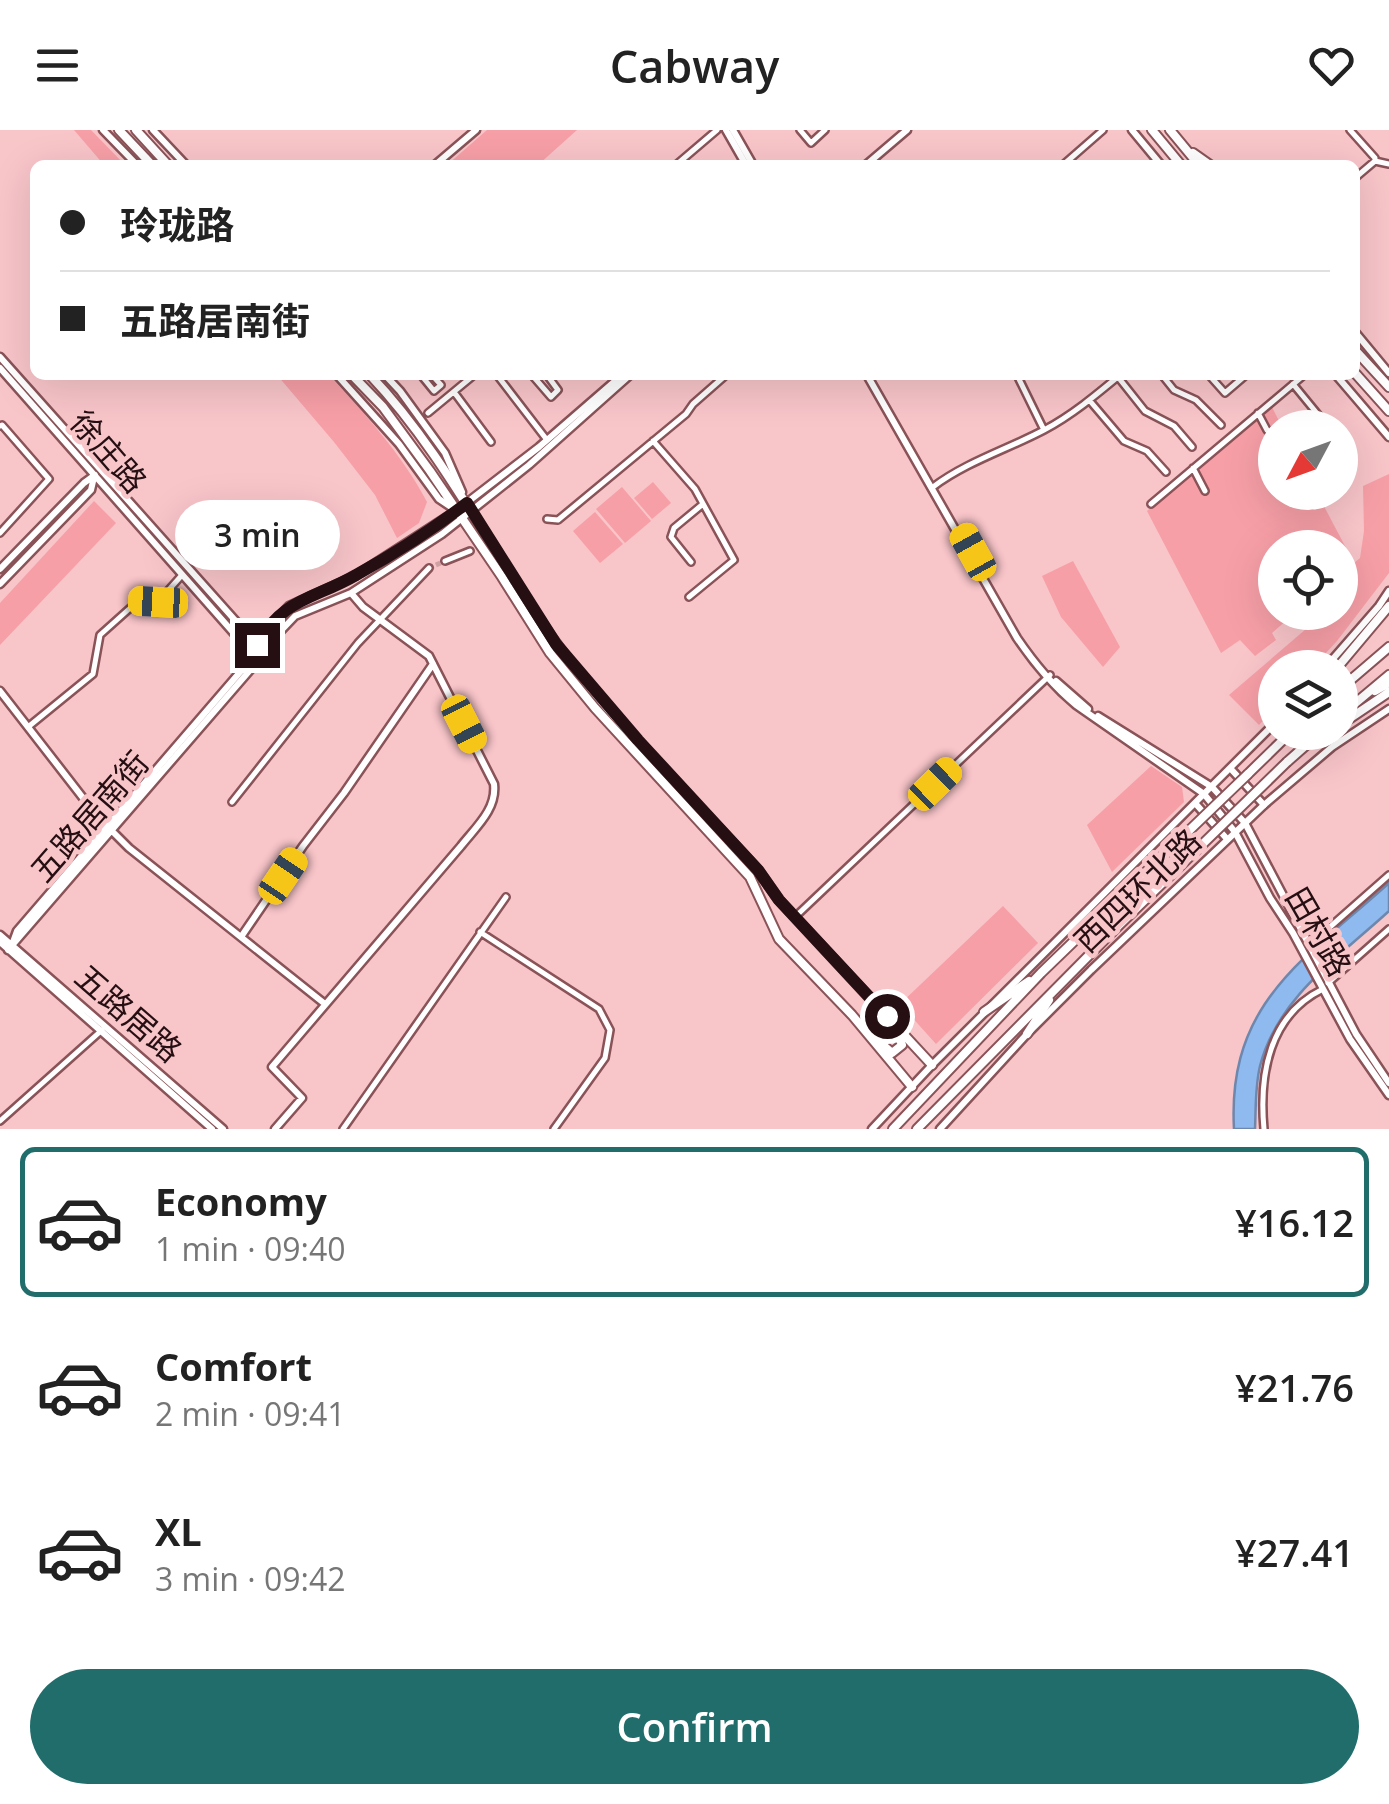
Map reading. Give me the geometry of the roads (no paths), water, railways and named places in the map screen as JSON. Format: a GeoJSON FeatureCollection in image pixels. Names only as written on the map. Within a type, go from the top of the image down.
{"type":"FeatureCollection","features":[{"type":"Feature","properties":{"kind":"main road"},"geometry":{"type":"LineString","coordinates":[[119,130],[147,160]]}},
{"type":"Feature","properties":{"kind":"main road"},"geometry":{"type":"LineString","coordinates":[[136,130],[163,160]]}},
{"type":"Feature","properties":{"kind":"main road"},"geometry":{"type":"LineString","coordinates":[[1152,130],[1176,160]]}},
{"type":"Feature","properties":{"kind":"main road"},"geometry":{"type":"LineString","coordinates":[[1170,130],[1195,160]]}},
{"type":"Feature","properties":{"kind":"main road"},"geometry":{"type":"LineString","coordinates":[[1185,148],[1203,160]]}},
{"type":"Feature","properties":{"kind":"main road"},"geometry":{"type":"LineString","coordinates":[[1360,355],[1389,387]]}},
{"type":"Feature","properties":{"kind":"main road"},"geometry":{"type":"LineString","coordinates":[[1360,379],[1389,411]]}},
{"type":"Feature","properties":{"kind":"main road"},"geometry":{"type":"LineString","coordinates":[[357,380],[383,407],[460,515],[550,653],[594,708],[750,877],[779,939],[892,1053],[902,1045],[887,1016]]}},
{"type":"Feature","properties":{"kind":"main road"},"geometry":{"type":"LineString","coordinates":[[375,380],[393,398],[467,503],[556,644],[758,870],[794,917],[932,1065]]}},
{"type":"Feature","properties":{"kind":"main road"},"geometry":{"type":"LineString","coordinates":[[1352,650],[1389,606]]}},
{"type":"Feature","properties":{"kind":"main road"},"geometry":{"type":"LineString","coordinates":[[1358,673],[1387,648]]}},
{"type":"Feature","properties":{"kind":"main road"},"geometry":{"type":"LineString","coordinates":[[1358,701],[1389,674]]}},
{"type":"Feature","properties":{"kind":"main road"},"geometry":{"type":"LineString","coordinates":[[1358,702],[1389,683]]}},
{"type":"Feature","properties":{"kind":"main road"},"geometry":{"type":"LineString","coordinates":[[1358,713],[1389,692]]}},
{"type":"Feature","properties":{"kind":"main road"},"geometry":{"type":"LineString","coordinates":[[1262,758],[1269,750]]}},
{"type":"Feature","properties":{"kind":"main road"},"geometry":{"type":"LineString","coordinates":[[1262,758],[1271,750]]}},
{"type":"Feature","properties":{"kind":"main road","name":"西四环北路"},"geometry":{"type":"LineString","coordinates":[[918,1129],[1112,932],[1302,750]]}},
{"type":"Feature","properties":{"kind":"main road","name":"西四环北路"},"geometry":{"type":"LineString","coordinates":[[893,1129],[1041,972],[1262,758]]}},
{"type":"Feature","properties":{"kind":"main road"},"geometry":{"type":"LineString","coordinates":[[984,1012],[1041,972]]}},
{"type":"Feature","properties":{"kind":"main road"},"geometry":{"type":"LineString","coordinates":[[1027,1034],[1058,986]]}},
{"type":"Feature","properties":{"kind":"main road"},"geometry":{"type":"LineString","coordinates":[[852,1015],[912,1087]]}},
{"type":"Feature","properties":{"kind":"street"},"geometry":{"type":"LineString","coordinates":[[103,130],[132,160]]}},
{"type":"Feature","properties":{"kind":"street"},"geometry":{"type":"LineString","coordinates":[[153,130],[181,160]]}},
{"type":"Feature","properties":{"kind":"street"},"geometry":{"type":"LineString","coordinates":[[441,160],[476,130]]}},
{"type":"Feature","properties":{"kind":"street"},"geometry":{"type":"LineString","coordinates":[[682,160],[716,130]]}},
{"type":"Feature","properties":{"kind":"street"},"geometry":{"type":"LineString","coordinates":[[730,130],[746,160]]}},
{"type":"Feature","properties":{"kind":"street"},"geometry":{"type":"LineString","coordinates":[[800,130],[811,143],[825,130]]}},
{"type":"Feature","properties":{"kind":"street"},"geometry":{"type":"LineString","coordinates":[[872,160],[907,130]]}},
{"type":"Feature","properties":{"kind":"street"},"geometry":{"type":"LineString","coordinates":[[1068,160],[1103,130]]}},
{"type":"Feature","properties":{"kind":"street"},"geometry":{"type":"LineString","coordinates":[[1132,130],[1158,160]]}},
{"type":"Feature","properties":{"kind":"street"},"geometry":{"type":"LineString","coordinates":[[1350,130],[1375,161]]}},
{"type":"Feature","properties":{"kind":"street"},"geometry":{"type":"LineString","coordinates":[[1375,161],[1389,164]]}},
{"type":"Feature","properties":{"kind":"street"},"geometry":{"type":"LineString","coordinates":[[1360,174],[1375,161]]}},
{"type":"Feature","properties":{"kind":"street"},"geometry":{"type":"LineString","coordinates":[[1360,338],[1389,373]]}},
{"type":"Feature","properties":{"kind":"street","name":"徐庄路"},"geometry":{"type":"LineString","coordinates":[[0,357],[255,657]]}},
{"type":"Feature","properties":{"kind":"street","name":"徐庄路"},"geometry":{"type":"LineString","coordinates":[[0,368],[264,651]]}},
{"type":"Feature","properties":{"kind":"street"},"geometry":{"type":"LineString","coordinates":[[342,380],[399,444],[439,500],[460,515],[472,512],[533,462],[624,380]]}},
{"type":"Feature","properties":{"kind":"street"},"geometry":{"type":"LineString","coordinates":[[390,380],[445,453],[467,503]]}},
{"type":"Feature","properties":{"kind":"street"},"geometry":{"type":"LineString","coordinates":[[425,380],[434,391],[441,385],[436,380]]}},
{"type":"Feature","properties":{"kind":"street"},"geometry":{"type":"LineString","coordinates":[[428,414],[463,380]]}},
{"type":"Feature","properties":{"kind":"street"},"geometry":{"type":"LineString","coordinates":[[500,380],[547,440]]}},
{"type":"Feature","properties":{"kind":"street"},"geometry":{"type":"LineString","coordinates":[[536,380],[551,398],[558,390],[550,380]]}},
{"type":"Feature","properties":{"kind":"street"},"geometry":{"type":"LineString","coordinates":[[460,515],[467,503],[616,380]]}},
{"type":"Feature","properties":{"kind":"street"},"geometry":{"type":"LineString","coordinates":[[547,519],[558,520],[686,414],[720,380]]}},
{"type":"Feature","properties":{"kind":"street"},"geometry":{"type":"LineString","coordinates":[[794,917],[1049,676],[1018,638],[872,380]]}},
{"type":"Feature","properties":{"kind":"street"},"geometry":{"type":"LineString","coordinates":[[1020,380],[1044,430]]}},
{"type":"Feature","properties":{"kind":"street"},"geometry":{"type":"LineString","coordinates":[[934,486],[1044,430],[1090,401],[1114,380]]}},
{"type":"Feature","properties":{"kind":"street"},"geometry":{"type":"LineString","coordinates":[[1122,380],[1145,412],[1174,426],[1192,446]]}},
{"type":"Feature","properties":{"kind":"street"},"geometry":{"type":"LineString","coordinates":[[1166,380],[1174,390],[1196,400],[1221,425]]}},
{"type":"Feature","properties":{"kind":"street"},"geometry":{"type":"LineString","coordinates":[[1213,380],[1225,393],[1240,380]]}},
{"type":"Feature","properties":{"kind":"street"},"geometry":{"type":"LineString","coordinates":[[1262,410],[1298,380]]}},
{"type":"Feature","properties":{"kind":"street"},"geometry":{"type":"LineString","coordinates":[[1340,380],[1389,437]]}},
{"type":"Feature","properties":{"kind":"street"},"geometry":{"type":"LineString","coordinates":[[1293,384],[1314,410]]}},
{"type":"Feature","properties":{"kind":"street"},"geometry":{"type":"LineString","coordinates":[[454,392],[491,442]]}},
{"type":"Feature","properties":{"kind":"street"},"geometry":{"type":"LineString","coordinates":[[1090,401],[1124,441],[1146,451],[1166,472]]}},
{"type":"Feature","properties":{"kind":"street"},"geometry":{"type":"LineString","coordinates":[[1151,504],[1258,413]]}},
{"type":"Feature","properties":{"kind":"street"},"geometry":{"type":"LineString","coordinates":[[0,426],[49,479],[0,533]]}},
{"type":"Feature","properties":{"kind":"street"},"geometry":{"type":"LineString","coordinates":[[653,441],[695,490],[734,560],[689,597]]}},
{"type":"Feature","properties":{"kind":"street"},"geometry":{"type":"LineString","coordinates":[[1193,468],[1205,491]]}},
{"type":"Feature","properties":{"kind":"street"},"geometry":{"type":"LineString","coordinates":[[0,568],[98,473]]}},
{"type":"Feature","properties":{"kind":"street"},"geometry":{"type":"LineString","coordinates":[[0,584],[91,490],[98,473]]}},
{"type":"Feature","properties":{"kind":"street"},"geometry":{"type":"LineString","coordinates":[[691,562],[671,537],[674,528],[703,504]]}},
{"type":"Feature","properties":{"kind":"street","name":"五路居南街"},"geometry":{"type":"LineString","coordinates":[[10,947],[17,931],[246,664],[264,651],[295,616],[351,593],[406,559],[460,515]]}},
{"type":"Feature","properties":{"kind":"street","name":"五路居南街"},"geometry":{"type":"LineString","coordinates":[[10,947],[255,657],[264,632],[289,606],[356,576],[460,515]]}},
{"type":"Feature","properties":{"kind":"street"},"geometry":{"type":"LineString","coordinates":[[445,561],[470,550]]}},
{"type":"Feature","properties":{"kind":"street"},"geometry":{"type":"LineString","coordinates":[[232,802],[358,643],[429,568]]}},
{"type":"Feature","properties":{"kind":"street"},"geometry":{"type":"LineString","coordinates":[[28,727],[93,674],[100,634],[138,601],[158,602],[182,575]]}},
{"type":"Feature","properties":{"kind":"street"},"geometry":{"type":"LineString","coordinates":[[1339,650],[1389,591]]}},
{"type":"Feature","properties":{"kind":"street"},"geometry":{"type":"LineString","coordinates":[[275,1129],[302,1098],[272,1068],[461,846],[496,798],[494,784],[430,656],[363,608],[351,593]]}},
{"type":"Feature","properties":{"kind":"street"},"geometry":{"type":"LineString","coordinates":[[241,937],[433,664]]}},
{"type":"Feature","properties":{"kind":"street","name":"田村路"},"geometry":{"type":"LineString","coordinates":[[1049,676],[1096,715],[1212,787],[1245,823],[1361,1058],[1389,1095]]}},
{"type":"Feature","properties":{"kind":"street","name":"田村路"},"geometry":{"type":"LineString","coordinates":[[1049,676],[1076,705],[1204,794],[1235,832],[1270,898],[1309,949]]}},
{"type":"Feature","properties":{"kind":"street"},"geometry":{"type":"LineString","coordinates":[[0,691],[107,827],[325,1004]]}},
{"type":"Feature","properties":{"kind":"street","name":"西四环北路"},"geometry":{"type":"LineString","coordinates":[[940,1129],[1027,1034],[1235,832],[1332,747],[1389,709]]}},
{"type":"Feature","properties":{"kind":"street","name":"西四环北路"},"geometry":{"type":"LineString","coordinates":[[872,1129],[1258,740]]}},
{"type":"Feature","properties":{"kind":"street"},"geometry":{"type":"LineString","coordinates":[[1230,768],[1264,805]]}},
{"type":"Feature","properties":{"kind":"street"},"geometry":{"type":"LineString","coordinates":[[1194,803],[1227,840]]}},
{"type":"Feature","properties":{"kind":"street"},"geometry":{"type":"LineString","coordinates":[[1309,949],[1389,875]]}},
{"type":"Feature","properties":{"kind":"street"},"geometry":{"type":"LineString","coordinates":[[344,1129],[506,897]]}},
{"type":"Feature","properties":{"kind":"street"},"geometry":{"type":"LineString","coordinates":[[1264,1129],[1264,1068],[1272,1043],[1290,1014],[1389,928]]}},
{"type":"Feature","properties":{"kind":"street"},"geometry":{"type":"LineString","coordinates":[[480,932],[599,1009],[610,1030],[604,1058],[554,1129]]}},
{"type":"Feature","properties":{"kind":"street","name":"五路居路"},"geometry":{"type":"LineString","coordinates":[[0,939],[212,1129]]}},
{"type":"Feature","properties":{"kind":"street","name":"田村路"},"geometry":{"type":"LineString","coordinates":[[1324,984],[1389,1083]]}},
{"type":"Feature","properties":{"kind":"street"},"geometry":{"type":"LineString","coordinates":[[0,1121],[102,1030]]}},
{"type":"Feature","properties":{"kind":"street","name":"五路居路"},"geometry":{"type":"LineString","coordinates":[[102,1030],[224,1129]]}},
{"type":"Feature","properties":{"kind":"water"},"geometry":{"type":"Polygon","coordinates":[[[1389,883],[1389,911],[1312,980],[1281,1019],[1260,1066],[1255,1129],[1234,1129],[1235,1085],[1243,1048],[1258,1015],[1301,961],[1389,883]]]}},
{"type":"Feature","properties":{"kind":"tunnel"},"geometry":{"type":"LineString","coordinates":[[429,568],[445,561]]}}]}
